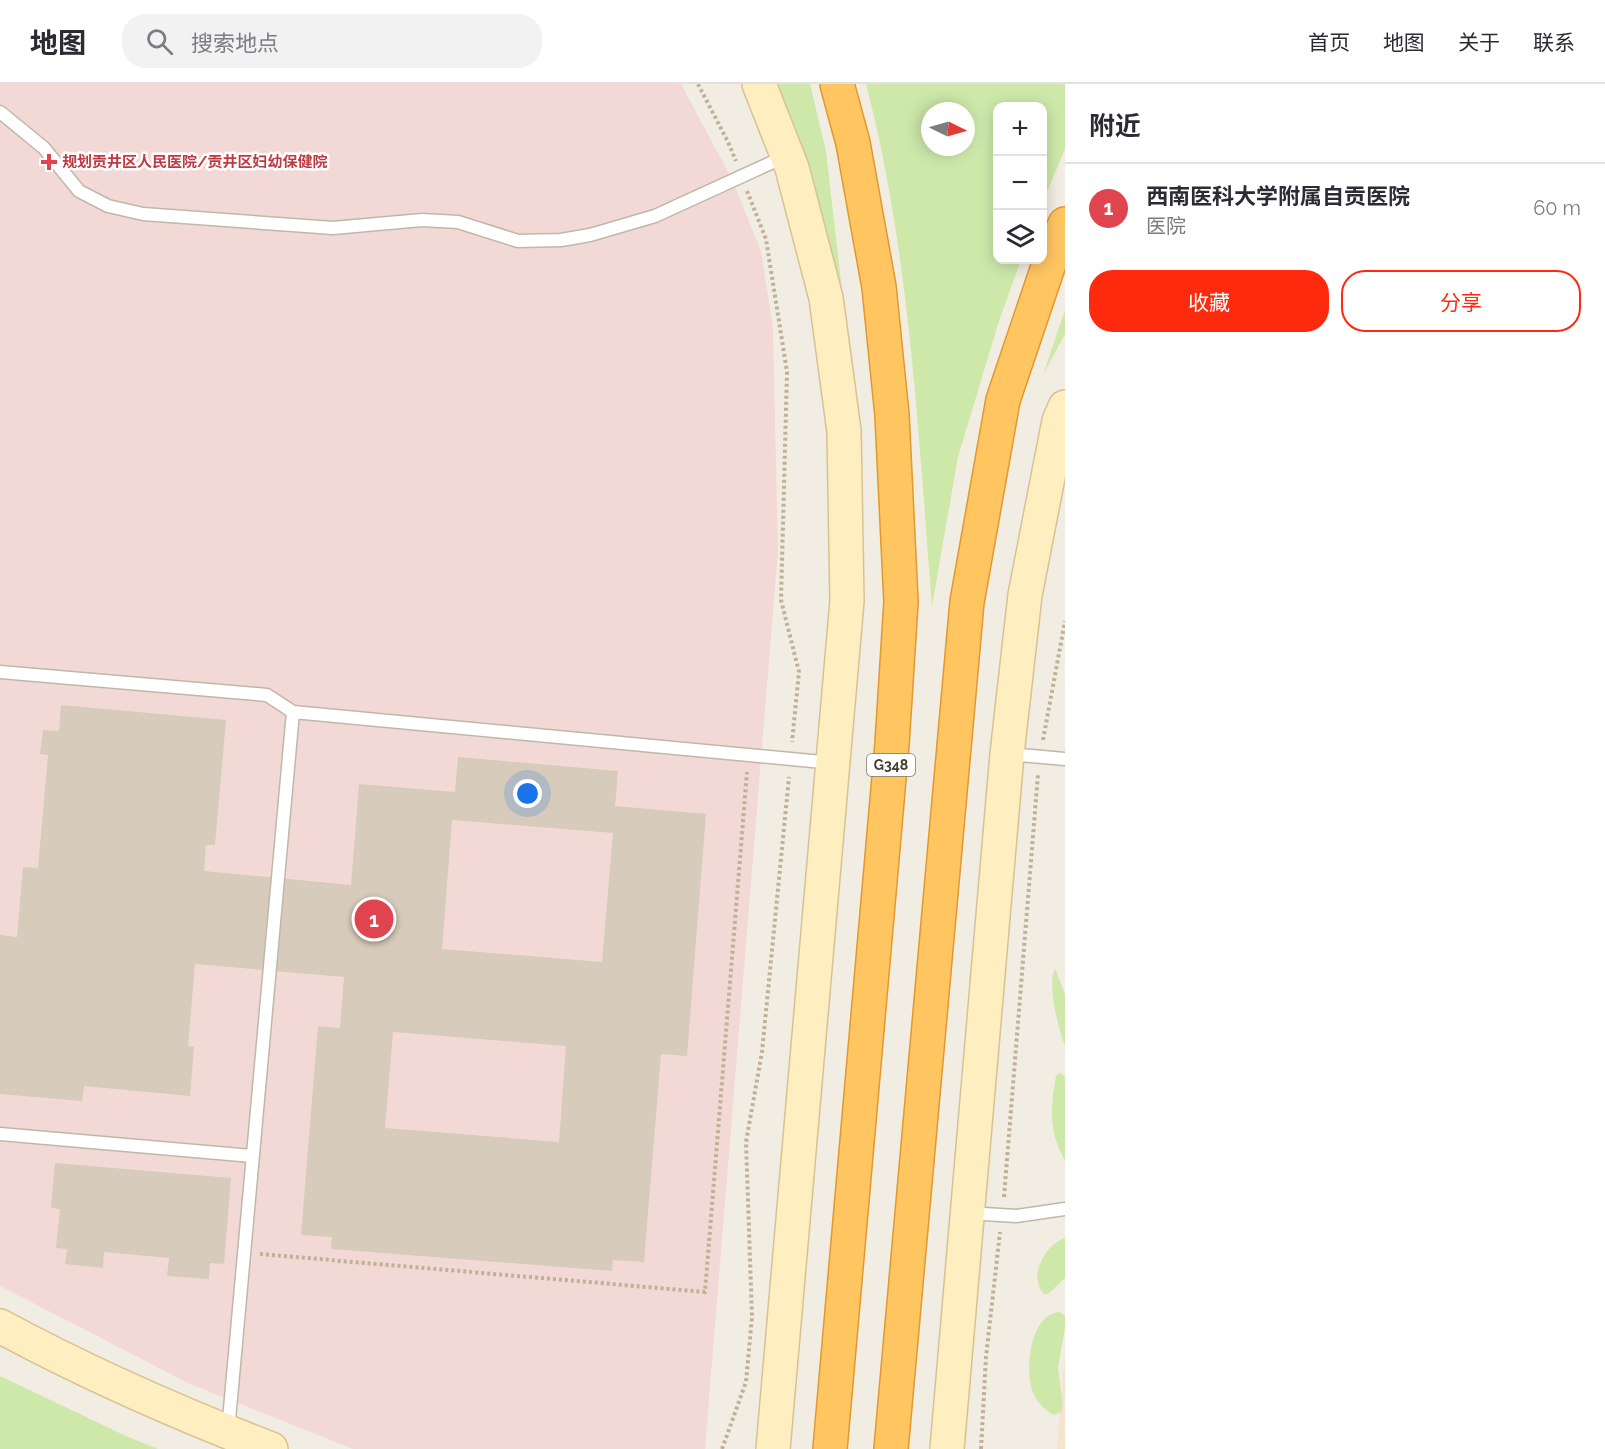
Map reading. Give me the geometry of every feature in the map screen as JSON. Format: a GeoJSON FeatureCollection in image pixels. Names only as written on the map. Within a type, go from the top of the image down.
{"type":"FeatureCollection","features":[{"type":"Feature","properties":{"kind":"highway","name":"G348"},"geometry":{"type":"LineString","coordinates":[[830,1449],[892,744],[901,602],[892,416],[879,287],[853,143],[837,84]]}},
{"type":"Feature","properties":{"kind":"highway"},"geometry":{"type":"LineString","coordinates":[[891,1449],[966,603],[1003,400],[1048,266],[1065,224]]}},
{"type":"Feature","properties":{"kind":"street"},"geometry":{"type":"LineString","coordinates":[[759,84],[787,155],[826,298],[843,431],[847,601],[773,1449]]}},
{"type":"Feature","properties":{"kind":"street"},"geometry":{"type":"LineString","coordinates":[[947,1449],[1007,754],[1025,595],[1059,421],[1065,407]]}},
{"type":"Feature","properties":{"kind":"street"},"geometry":{"type":"LineString","coordinates":[[0,1326],[61,1359],[271,1449]]}},
{"type":"Feature","properties":{"kind":"lane"},"geometry":{"type":"LineString","coordinates":[[0,112],[44,148],[79,191],[108,206],[143,214],[333,228],[422,220],[458,222],[519,241],[561,240],[655,216],[787,155]]}},
{"type":"Feature","properties":{"kind":"lane"},"geometry":{"type":"LineString","coordinates":[[0,672],[267,695],[293,712],[834,763]]}},
{"type":"Feature","properties":{"kind":"lane"},"geometry":{"type":"LineString","coordinates":[[228,1432],[293,712]]}},
{"type":"Feature","properties":{"kind":"lane"},"geometry":{"type":"LineString","coordinates":[[1007,754],[1065,759]]}},
{"type":"Feature","properties":{"kind":"lane"},"geometry":{"type":"LineString","coordinates":[[0,1134],[252,1156]]}},
{"type":"Feature","properties":{"kind":"lane"},"geometry":{"type":"LineString","coordinates":[[967,1213],[1028,1216],[1065,1209]]}},
{"type":"Feature","properties":{"kind":"path"},"geometry":{"type":"LineString","coordinates":[[981,1449],[986,1357],[1002,1216],[1040,757],[1065,621]]}},
{"type":"Feature","properties":{"kind":"path"},"geometry":{"type":"LineString","coordinates":[[244,1253],[705,1292],[748,755]]}},
{"type":"Feature","properties":{"kind":"shaded area"},"geometry":{"type":"Polygon","coordinates":[[[0,84],[681,84],[732,179],[761,251],[773,328],[778,551],[705,1449],[353,1449],[190,1384],[0,1286],[0,84]]]}},
{"type":"Feature","properties":{"kind":"shaded area"},"geometry":{"type":"Polygon","coordinates":[[[1065,1350],[1065,1449],[1057,1449],[1060,1413],[1065,1350]]]}},
{"type":"Feature","properties":{"kind":"green space"},"geometry":{"type":"Polygon","coordinates":[[[778,84],[810,84],[826,151],[842,290],[804,155],[778,84]]]}},
{"type":"Feature","properties":{"kind":"green space"},"geometry":{"type":"Polygon","coordinates":[[[866,84],[1065,84],[1065,149],[1047,192],[1047,102],[993,102],[993,264],[1020,264],[999,321],[958,457],[932,606],[917,409],[903,278],[893,213],[866,84]]]}},
{"type":"Feature","properties":{"kind":"green space"},"geometry":{"type":"Polygon","coordinates":[[[1065,310],[1065,334],[1043,375],[1065,310]]]}},
{"type":"Feature","properties":{"kind":"green space"},"geometry":{"type":"Polygon","coordinates":[[[1055,968],[1065,995],[1065,1046],[1053,996],[1055,968]]]}},
{"type":"Feature","properties":{"kind":"green space"},"geometry":{"type":"Polygon","coordinates":[[[1060,1073],[1065,1076],[1065,1161],[1056,1142],[1052,1123],[1055,1082],[1056,1076],[1060,1073]]]}},
{"type":"Feature","properties":{"kind":"green space"},"geometry":{"type":"Polygon","coordinates":[[[1065,1238],[1065,1278],[1048,1294],[1044,1294],[1037,1278],[1041,1261],[1051,1247],[1065,1238]]]}},
{"type":"Feature","properties":{"kind":"green space"},"geometry":{"type":"Polygon","coordinates":[[[1059,1312],[1065,1315],[1058,1367],[1063,1406],[1061,1412],[1054,1415],[1036,1398],[1032,1390],[1029,1369],[1036,1332],[1049,1315],[1059,1312]]]}},
{"type":"Feature","properties":{"kind":"green space"},"geometry":{"type":"Polygon","coordinates":[[[0,1376],[126,1436],[158,1449],[0,1449],[0,1376]]]}},
{"type":"Feature","properties":{"kind":"building"},"geometry":{"type":"Polygon","coordinates":[[[61,705],[226,720],[215,845],[206,845],[204,871],[351,885],[359,784],[455,792],[458,757],[618,771],[615,806],[706,814],[687,1056],[661,1054],[644,1262],[613,1260],[612,1271],[331,1249],[332,1237],[301,1235],[318,1026],[340,1028],[344,977],[195,964],[188,1046],[194,1047],[190,1096],[84,1086],[82,1101],[0,1094],[0,935],[17,937],[23,867],[38,868],[48,755],[40,754],[43,730],[59,731],[61,705]],[[452,820],[442,949],[602,962],[613,833],[452,820]],[[393,1032],[385,1128],[559,1142],[566,1046],[393,1032]]]}},
{"type":"Feature","properties":{"kind":"building"},"geometry":{"type":"Polygon","coordinates":[[[55,1163],[231,1178],[224,1264],[210,1263],[209,1279],[167,1276],[169,1258],[104,1252],[103,1268],[65,1264],[67,1249],[56,1248],[60,1209],[51,1208],[55,1163]]]}},
{"type":"Feature","properties":{"kind":"place","name":"规划贡井区人民医院/贡井区妇幼保健院"},"geometry":{"type":"Point","coordinates":[49,162]}},
{"type":"Feature","properties":{"kind":"place","name":"西南医科大学附属自贡医院"},"geometry":{"type":"Point","coordinates":[374,919]}}]}
